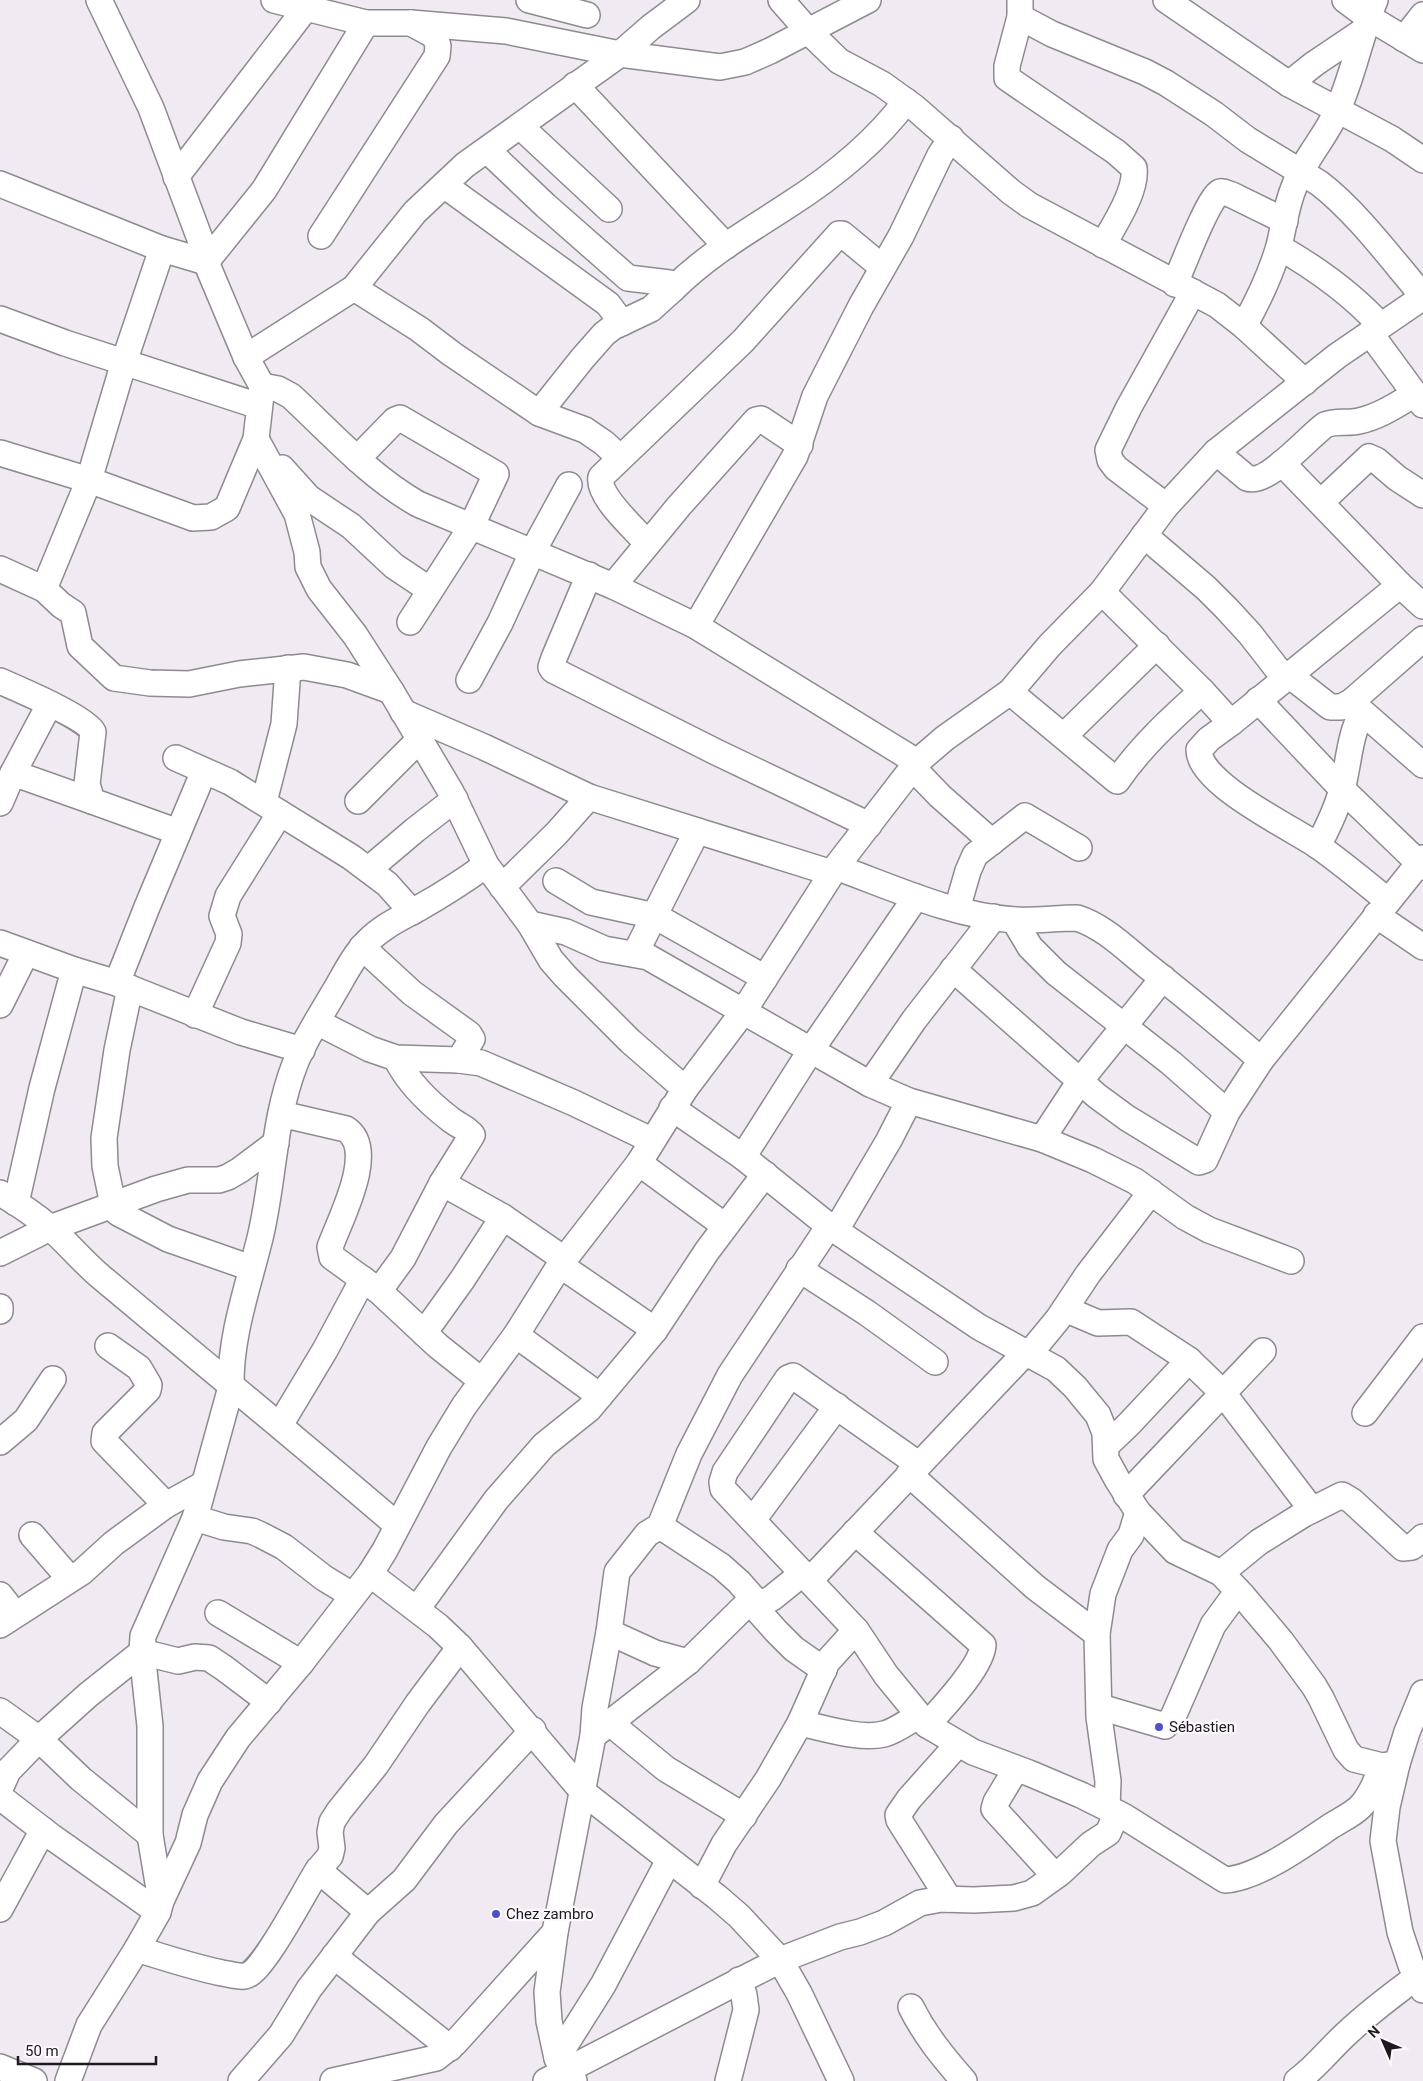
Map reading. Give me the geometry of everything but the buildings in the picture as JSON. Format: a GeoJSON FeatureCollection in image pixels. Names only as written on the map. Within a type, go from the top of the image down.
{"type":"FeatureCollection","features":[{"type":"Feature","properties":{"kind":"street"},"geometry":{"type":"LineString","coordinates":[[0,453],[89,480],[193,518],[211,517],[227,508],[256,438],[260,396],[246,356],[206,262],[200,239],[151,108],[99,0]]}},
{"type":"Feature","properties":{"kind":"street"},"geometry":{"type":"LineString","coordinates":[[274,0],[366,24],[411,23],[506,31],[620,54],[720,67],[745,62],[809,32],[868,0]]}},
{"type":"Feature","properties":{"kind":"street"},"geometry":{"type":"LineString","coordinates":[[506,31],[519,0]]}},
{"type":"Feature","properties":{"kind":"street"},"geometry":{"type":"LineString","coordinates":[[529,0],[587,15]]}},
{"type":"Feature","properties":{"kind":"street"},"geometry":{"type":"LineString","coordinates":[[246,356],[354,288],[415,212],[465,165],[521,127],[620,54],[651,27],[687,0]]}},
{"type":"Feature","properties":{"kind":"street"},"geometry":{"type":"LineString","coordinates":[[781,0],[809,32],[839,61],[882,84],[906,101],[951,138],[1011,192],[1030,205],[1217,305],[1244,326],[1305,382]]}},
{"type":"Feature","properties":{"kind":"street"},"geometry":{"type":"LineString","coordinates":[[1166,0],[1289,84],[1392,139],[1423,160]]}},
{"type":"Feature","properties":{"kind":"street"},"geometry":{"type":"LineString","coordinates":[[1345,0],[1414,45],[1423,15]]}},
{"type":"Feature","properties":{"kind":"street"},"geometry":{"type":"LineString","coordinates":[[176,177],[306,8]]}},
{"type":"Feature","properties":{"kind":"street"},"geometry":{"type":"LineString","coordinates":[[68,2081],[90,2025],[137,1949],[159,1907],[188,1843],[195,1815],[210,1781],[238,1738],[302,1663],[370,1574],[385,1550],[439,1446],[516,1334],[562,1262],[638,1163],[678,1099],[744,1012],[834,870],[915,765],[960,726],[1010,692],[1050,645],[1102,592],[1166,506],[1216,452],[1337,356],[1423,297],[1330,191],[1248,140],[1191,98],[1166,83],[1145,72],[1052,34],[1020,8],[1007,66],[1007,78],[1121,156],[1134,168],[1134,180],[1124,208],[1103,245]]}},
{"type":"Feature","properties":{"kind":"street"},"geometry":{"type":"LineString","coordinates":[[1289,84],[1369,16]]}},
{"type":"Feature","properties":{"kind":"street"},"geometry":{"type":"LineString","coordinates":[[1244,326],[1263,289],[1279,247],[1293,189],[1300,171],[1338,110],[1369,16]]}},
{"type":"Feature","properties":{"kind":"street"},"geometry":{"type":"LineString","coordinates":[[322,236],[437,56],[438,46],[435,36],[411,23]]}},
{"type":"Feature","properties":{"kind":"street"},"geometry":{"type":"LineString","coordinates":[[206,262],[269,183],[366,24]]}},
{"type":"Feature","properties":{"kind":"street"},"geometry":{"type":"LineString","coordinates":[[576,85],[726,246]]}},
{"type":"Feature","properties":{"kind":"street"},"geometry":{"type":"LineString","coordinates":[[539,413],[604,334],[651,309],[697,266],[830,176],[878,135],[906,101]]}},
{"type":"Feature","properties":{"kind":"street"},"geometry":{"type":"LineString","coordinates":[[521,127],[609,209]]}},
{"type":"Feature","properties":{"kind":"street"},"geometry":{"type":"LineString","coordinates":[[696,626],[774,494],[800,445],[810,408],[882,267],[901,236],[940,155],[951,138]]}},
{"type":"Feature","properties":{"kind":"street"},"geometry":{"type":"LineString","coordinates":[[487,150],[546,206],[628,278],[669,282],[673,289]]}},
{"type":"Feature","properties":{"kind":"street"},"geometry":{"type":"LineString","coordinates":[[0,184],[162,249],[206,262]]}},
{"type":"Feature","properties":{"kind":"street"},"geometry":{"type":"LineString","coordinates":[[444,185],[608,304],[622,323]]}},
{"type":"Feature","properties":{"kind":"street"},"geometry":{"type":"LineString","coordinates":[[1166,506],[1116,468],[1110,460],[1108,450],[1184,288],[1196,234],[1214,198],[1219,193],[1225,192],[1285,221]]}},
{"type":"Feature","properties":{"kind":"street"},"geometry":{"type":"LineString","coordinates":[[648,543],[608,499],[600,483],[601,477],[744,341],[837,235],[842,234],[882,267]]}},
{"type":"Feature","properties":{"kind":"street"},"geometry":{"type":"LineString","coordinates":[[1216,452],[1251,480],[1265,476],[1325,425],[1358,422],[1419,399],[1375,329],[1344,290],[1303,261],[1279,247]]}},
{"type":"Feature","properties":{"kind":"street"},"geometry":{"type":"LineString","coordinates":[[44,588],[89,480],[124,362],[162,249]]}},
{"type":"Feature","properties":{"kind":"street"},"geometry":{"type":"LineString","coordinates":[[354,288],[419,329],[452,354],[539,413],[585,430],[604,443],[619,458]]}},
{"type":"Feature","properties":{"kind":"street"},"geometry":{"type":"LineString","coordinates":[[0,319],[124,362],[260,396],[278,389],[291,396],[357,460],[398,492],[418,504],[589,575],[696,626],[915,765],[940,796],[992,842]]}},
{"type":"Feature","properties":{"kind":"street"},"geometry":{"type":"LineString","coordinates":[[357,460],[395,420],[400,418],[496,474],[471,527],[410,622]]}},
{"type":"Feature","properties":{"kind":"street"},"geometry":{"type":"LineString","coordinates":[[613,586],[648,543],[756,420],[762,419],[800,445]]}},
{"type":"Feature","properties":{"kind":"street"},"geometry":{"type":"LineString","coordinates":[[256,438],[309,498],[351,526],[394,566],[430,590]]}},
{"type":"Feature","properties":{"kind":"street"},"geometry":{"type":"LineString","coordinates":[[256,438],[297,514],[310,571],[319,588],[355,635],[397,701],[455,799],[486,865],[530,924],[551,960],[630,1041],[678,1099],[743,1158],[832,1228],[979,1326],[1056,1369],[1090,1404],[1098,1416],[1105,1434],[1106,1459],[1132,1504],[1175,1551],[1221,1573],[1238,1591],[1281,1641],[1314,1686],[1324,1702],[1346,1750],[1357,1761],[1390,1765]]}},
{"type":"Feature","properties":{"kind":"street"},"geometry":{"type":"LineString","coordinates":[[1321,502],[1368,457],[1376,460],[1397,478],[1423,495]]}},
{"type":"Feature","properties":{"kind":"street"},"geometry":{"type":"LineString","coordinates":[[1282,463],[1400,585],[1423,606]]}},
{"type":"Feature","properties":{"kind":"street"},"geometry":{"type":"LineString","coordinates":[[469,680],[500,624],[533,551],[569,485]]}},
{"type":"Feature","properties":{"kind":"street"},"geometry":{"type":"LineString","coordinates":[[1144,535],[1206,588],[1250,634],[1274,666],[1330,707],[1357,708],[1423,765]]}},
{"type":"Feature","properties":{"kind":"street"},"geometry":{"type":"LineString","coordinates":[[0,569],[44,588],[61,605],[73,613],[80,646],[114,678],[150,683],[189,684],[239,674],[304,667],[348,674],[484,747],[589,797],[957,909],[1004,918],[1070,918],[1085,921],[1120,944],[1261,1060]]}},
{"type":"Feature","properties":{"kind":"street"},"geometry":{"type":"LineString","coordinates":[[589,575],[554,658],[551,667],[553,670],[716,752],[869,825]]}},
{"type":"Feature","properties":{"kind":"street"},"geometry":{"type":"LineString","coordinates":[[1400,585],[1209,739],[1199,750],[1200,758],[1206,767],[1232,792],[1318,846],[1423,947]]}},
{"type":"Feature","properties":{"kind":"street"},"geometry":{"type":"LineString","coordinates":[[1102,592],[1202,690],[1231,723]]}},
{"type":"Feature","properties":{"kind":"street"},"geometry":{"type":"LineString","coordinates":[[1064,736],[1157,645]]}},
{"type":"Feature","properties":{"kind":"street"},"geometry":{"type":"LineString","coordinates":[[1318,846],[1334,814],[1342,789],[1357,708],[1421,646]]}},
{"type":"Feature","properties":{"kind":"street"},"geometry":{"type":"LineString","coordinates":[[195,1014],[228,943],[229,934],[222,916],[228,896],[272,807],[287,698],[288,668]]}},
{"type":"Feature","properties":{"kind":"street"},"geometry":{"type":"LineString","coordinates":[[0,681],[77,718],[92,729],[87,784],[92,801]]}},
{"type":"Feature","properties":{"kind":"street"},"geometry":{"type":"LineString","coordinates":[[1010,692],[1117,781],[1142,748],[1202,690]]}},
{"type":"Feature","properties":{"kind":"street"},"geometry":{"type":"LineString","coordinates":[[953,969],[1080,1082],[1127,1118],[1199,1162],[1202,1161],[1208,1154],[1227,1112],[1261,1060],[1382,908],[1422,863],[1342,789],[1258,700]]}},
{"type":"Feature","properties":{"kind":"street"},"geometry":{"type":"LineString","coordinates":[[0,803],[13,773],[49,705]]}},
{"type":"Feature","properties":{"kind":"street"},"geometry":{"type":"LineString","coordinates":[[358,801],[420,740]]}},
{"type":"Feature","properties":{"kind":"street"},"geometry":{"type":"LineString","coordinates":[[176,758],[230,782],[369,869],[387,884],[412,912]]}},
{"type":"Feature","properties":{"kind":"street"},"geometry":{"type":"LineString","coordinates":[[204,771],[178,832],[123,985],[104,1138],[105,1166],[112,1205],[118,1213],[168,1239],[251,1268]]}},
{"type":"Feature","properties":{"kind":"street"},"geometry":{"type":"LineString","coordinates":[[13,773],[178,832]]}},
{"type":"Feature","properties":{"kind":"street"},"geometry":{"type":"LineString","coordinates":[[502,887],[556,834],[589,797]]}},
{"type":"Feature","properties":{"kind":"street"},"geometry":{"type":"LineString","coordinates":[[369,869],[455,799]]}},
{"type":"Feature","properties":{"kind":"street"},"geometry":{"type":"LineString","coordinates":[[957,909],[972,861],[978,852],[1025,816],[1079,848]]}},
{"type":"Feature","properties":{"kind":"street"},"geometry":{"type":"LineString","coordinates":[[635,954],[697,831]]}},
{"type":"Feature","properties":{"kind":"street"},"geometry":{"type":"LineString","coordinates":[[159,1907],[150,1835],[150,1726],[142,1652],[143,1636],[196,1518],[231,1387],[230,1367],[233,1348],[251,1268],[260,1238],[281,1114],[290,1079],[302,1050],[317,1022],[362,947],[388,924],[412,912],[486,865]]}},
{"type":"Feature","properties":{"kind":"street"},"geometry":{"type":"LineString","coordinates":[[556,881],[591,902],[655,916],[765,978]]}},
{"type":"Feature","properties":{"kind":"street"},"geometry":{"type":"LineString","coordinates":[[743,1158],[811,1050],[916,897]]}},
{"type":"Feature","properties":{"kind":"street"},"geometry":{"type":"LineString","coordinates":[[870,1084],[914,1020],[953,969],[1004,918]]}},
{"type":"Feature","properties":{"kind":"street"},"geometry":{"type":"LineString","coordinates":[[1004,918],[1039,957],[1209,1094],[1227,1112]]}},
{"type":"Feature","properties":{"kind":"street"},"geometry":{"type":"LineString","coordinates":[[530,924],[566,932],[604,949],[648,957],[870,1084],[909,1101],[1042,1139],[1093,1160],[1136,1181],[1185,1217],[1209,1230],[1291,1262]]}},
{"type":"Feature","properties":{"kind":"street"},"geometry":{"type":"LineString","coordinates":[[0,943],[74,970],[123,985],[241,1032],[302,1050]]}},
{"type":"Feature","properties":{"kind":"street"},"geometry":{"type":"LineString","coordinates":[[362,947],[412,993],[469,1034],[472,1039],[460,1060]]}},
{"type":"Feature","properties":{"kind":"street"},"geometry":{"type":"LineString","coordinates":[[0,1005],[26,953]]}},
{"type":"Feature","properties":{"kind":"street"},"geometry":{"type":"LineString","coordinates":[[74,970],[42,1088],[8,1198],[50,1228],[99,1276],[167,1331],[231,1387],[280,1425],[397,1525]]}},
{"type":"Feature","properties":{"kind":"street"},"geometry":{"type":"LineString","coordinates":[[1042,1139],[1080,1082],[1163,978]]}},
{"type":"Feature","properties":{"kind":"street"},"geometry":{"type":"LineString","coordinates":[[317,1022],[370,1050],[396,1058],[460,1060],[481,1063],[574,1102],[651,1140]]}},
{"type":"Feature","properties":{"kind":"street"},"geometry":{"type":"LineString","coordinates":[[280,1425],[329,1342],[371,1285],[403,1258],[442,1183],[472,1134],[451,1120],[416,1088],[404,1075],[396,1058]]}},
{"type":"Feature","properties":{"kind":"street"},"geometry":{"type":"LineString","coordinates":[[560,2073],[549,2021],[547,1992],[555,1932],[583,1792],[602,1730],[602,1665],[609,1632],[617,1572],[647,1534],[660,1526],[688,1454],[730,1375],[799,1269],[832,1228],[889,1140],[909,1101]]}},
{"type":"Feature","properties":{"kind":"street"},"geometry":{"type":"LineString","coordinates":[[281,1114],[343,1128],[354,1136],[358,1159],[354,1184],[329,1252],[334,1260],[371,1285],[482,1382]]}},
{"type":"Feature","properties":{"kind":"street"},"geometry":{"type":"LineString","coordinates":[[0,1253],[50,1228],[156,1188],[188,1180],[219,1180],[228,1177],[276,1142]]}},
{"type":"Feature","properties":{"kind":"street"},"geometry":{"type":"LineString","coordinates":[[638,1163],[725,1226]]}},
{"type":"Feature","properties":{"kind":"street"},"geometry":{"type":"LineString","coordinates":[[417,1609],[496,1500],[544,1445],[578,1419],[600,1396],[655,1330],[688,1277],[765,1174]]}},
{"type":"Feature","properties":{"kind":"street"},"geometry":{"type":"LineString","coordinates":[[442,1183],[503,1216],[655,1330]]}},
{"type":"Feature","properties":{"kind":"street"},"geometry":{"type":"LineString","coordinates":[[602,1730],[688,1662],[755,1602],[772,1598],[807,1577],[855,1532],[913,1469],[1028,1353],[1064,1309],[1150,1192]]}},
{"type":"Feature","properties":{"kind":"street"},"geometry":{"type":"LineString","coordinates":[[424,1333],[467,1272],[503,1216]]}},
{"type":"Feature","properties":{"kind":"street"},"geometry":{"type":"LineString","coordinates":[[799,1269],[867,1313],[935,1362]]}},
{"type":"Feature","properties":{"kind":"street"},"geometry":{"type":"LineString","coordinates":[[1064,1309],[1098,1323],[1131,1322],[1188,1360],[1223,1393],[1312,1510]]}},
{"type":"Feature","properties":{"kind":"street"},"geometry":{"type":"LineString","coordinates":[[516,1334],[600,1396]]}},
{"type":"Feature","properties":{"kind":"street"},"geometry":{"type":"LineString","coordinates":[[1365,1413],[1423,1337]]}},
{"type":"Feature","properties":{"kind":"street"},"geometry":{"type":"LineString","coordinates":[[108,1346],[139,1368],[149,1385],[148,1390],[105,1432],[104,1441],[166,1505]]}},
{"type":"Feature","properties":{"kind":"street"},"geometry":{"type":"LineString","coordinates":[[560,2073],[780,1960],[840,1937],[884,1923],[920,1903],[949,1899],[974,1900],[1022,1897],[1032,1893],[1094,1842],[1108,1833],[1112,1811],[1100,1723],[1097,1634],[1103,1594],[1120,1550],[1132,1535],[1132,1504],[1223,1393],[1263,1352]]}},
{"type":"Feature","properties":{"kind":"street"},"geometry":{"type":"LineString","coordinates":[[1106,1446],[1130,1424],[1188,1360]]}},
{"type":"Feature","properties":{"kind":"street"},"geometry":{"type":"LineString","coordinates":[[1097,1634],[1035,1587],[913,1469],[837,1406],[793,1376],[788,1378],[725,1472],[723,1489],[856,1630],[886,1675],[923,1720],[958,1744],[990,1760],[1081,1795],[1112,1811],[1225,1880],[1236,1880],[1254,1872],[1298,1848],[1358,1809],[1375,1784],[1415,1736],[1423,1693]]}},
{"type":"Feature","properties":{"kind":"street"},"geometry":{"type":"LineString","coordinates":[[0,1442],[26,1420],[53,1379]]}},
{"type":"Feature","properties":{"kind":"street"},"geometry":{"type":"LineString","coordinates":[[753,1520],[837,1406]]}},
{"type":"Feature","properties":{"kind":"street"},"geometry":{"type":"LineString","coordinates":[[0,1595],[8,1620],[82,1572],[114,1543],[166,1505],[204,1484]]}},
{"type":"Feature","properties":{"kind":"street"},"geometry":{"type":"LineString","coordinates":[[1221,1573],[1259,1542],[1312,1510],[1342,1495],[1352,1501],[1403,1548],[1412,1547],[1423,1538]]}},
{"type":"Feature","properties":{"kind":"street"},"geometry":{"type":"LineString","coordinates":[[196,1518],[224,1527],[252,1531],[261,1535],[284,1547],[324,1578],[352,1596]]}},
{"type":"Feature","properties":{"kind":"street"},"geometry":{"type":"LineString","coordinates":[[660,1526],[721,1566],[739,1582],[755,1602],[762,1615],[794,1649],[824,1670]]}},
{"type":"Feature","properties":{"kind":"street"},"geometry":{"type":"LineString","coordinates":[[800,1723],[864,1736],[876,1736],[923,1720],[965,1680],[979,1659],[983,1646],[855,1532]]}},
{"type":"Feature","properties":{"kind":"street"},"geometry":{"type":"LineString","coordinates":[[32,1535],[70,1579]]}},
{"type":"Feature","properties":{"kind":"street"},"geometry":{"type":"LineString","coordinates":[[370,1574],[417,1609],[460,1647],[533,1730],[583,1792],[739,1916],[780,1960],[799,1993],[841,2081]]}},
{"type":"Feature","properties":{"kind":"street"},"geometry":{"type":"LineString","coordinates":[[1100,1707],[1165,1726],[1168,1724],[1173,1717],[1213,1625],[1238,1591]]}},
{"type":"Feature","properties":{"kind":"street"},"geometry":{"type":"LineString","coordinates":[[218,1613],[302,1663]]}},
{"type":"Feature","properties":{"kind":"street"},"geometry":{"type":"LineString","coordinates":[[702,1886],[724,1844],[768,1779],[800,1723],[827,1662],[856,1630]]}},
{"type":"Feature","properties":{"kind":"street"},"geometry":{"type":"LineString","coordinates":[[609,1632],[654,1653],[688,1662]]}},
{"type":"Feature","properties":{"kind":"street"},"geometry":{"type":"LineString","coordinates":[[137,1949],[199,1968],[245,1976],[251,1974],[259,1966],[318,1870],[330,1856],[332,1848],[330,1832],[332,1822],[339,1810],[376,1765],[423,1696],[460,1647]]}},
{"type":"Feature","properties":{"kind":"street"},"geometry":{"type":"LineString","coordinates":[[142,1652],[178,1661],[195,1657],[209,1658],[269,1702]]}},
{"type":"Feature","properties":{"kind":"street"},"geometry":{"type":"LineString","coordinates":[[0,1789],[8,1771],[39,1739],[88,1695],[142,1652]]}},
{"type":"Feature","properties":{"kind":"street"},"geometry":{"type":"LineString","coordinates":[[0,1711],[39,1739],[81,1779],[150,1835]]}},
{"type":"Feature","properties":{"kind":"street"},"geometry":{"type":"LineString","coordinates":[[241,2081],[281,2036],[310,1989],[368,1912],[404,1880],[446,1824],[533,1730]]}},
{"type":"Feature","properties":{"kind":"street"},"geometry":{"type":"LineString","coordinates":[[602,1730],[744,1816]]}},
{"type":"Feature","properties":{"kind":"street"},"geometry":{"type":"LineString","coordinates":[[949,1899],[899,1820],[898,1815],[908,1799],[958,1744]]}},
{"type":"Feature","properties":{"kind":"street"},"geometry":{"type":"LineString","coordinates":[[1296,2081],[1312,2070],[1343,2036],[1376,2006],[1421,1981],[1411,1965],[1400,1932],[1383,1840],[1390,1765]]}},
{"type":"Feature","properties":{"kind":"street"},"geometry":{"type":"LineString","coordinates":[[1016,1769],[996,1802],[994,1809],[1055,1876]]}},
{"type":"Feature","properties":{"kind":"street"},"geometry":{"type":"LineString","coordinates":[[0,1797],[43,1830],[159,1907]]}},
{"type":"Feature","properties":{"kind":"street"},"geometry":{"type":"LineString","coordinates":[[0,1909],[7,1879],[43,1830]]}},
{"type":"Feature","properties":{"kind":"street"},"geometry":{"type":"LineString","coordinates":[[560,2073],[603,1985],[669,1860]]}},
{"type":"Feature","properties":{"kind":"street"},"geometry":{"type":"LineString","coordinates":[[318,1870],[368,1912]]}},
{"type":"Feature","properties":{"kind":"street"},"geometry":{"type":"LineString","coordinates":[[333,2081],[436,2058],[450,2048],[555,1932]]}},
{"type":"Feature","properties":{"kind":"street"},"geometry":{"type":"LineString","coordinates":[[334,1956],[450,2048]]}},
{"type":"Feature","properties":{"kind":"street"},"geometry":{"type":"LineString","coordinates":[[728,2081],[746,2010],[739,1980]]}},
{"type":"Feature","properties":{"kind":"street"},"geometry":{"type":"LineString","coordinates":[[911,2007],[924,2032],[941,2056],[964,2081]]}},
{"type":"Feature","properties":{"kind":"street"},"geometry":{"type":"LineString","coordinates":[[0,2067],[34,2081]]}},
{"type":"Feature","properties":{"kind":"place","name":"Sébastien"},"geometry":{"type":"Point","coordinates":[1159,1727]}},
{"type":"Feature","properties":{"kind":"place","name":"Chez zambro"},"geometry":{"type":"Point","coordinates":[496,1914]}}]}
